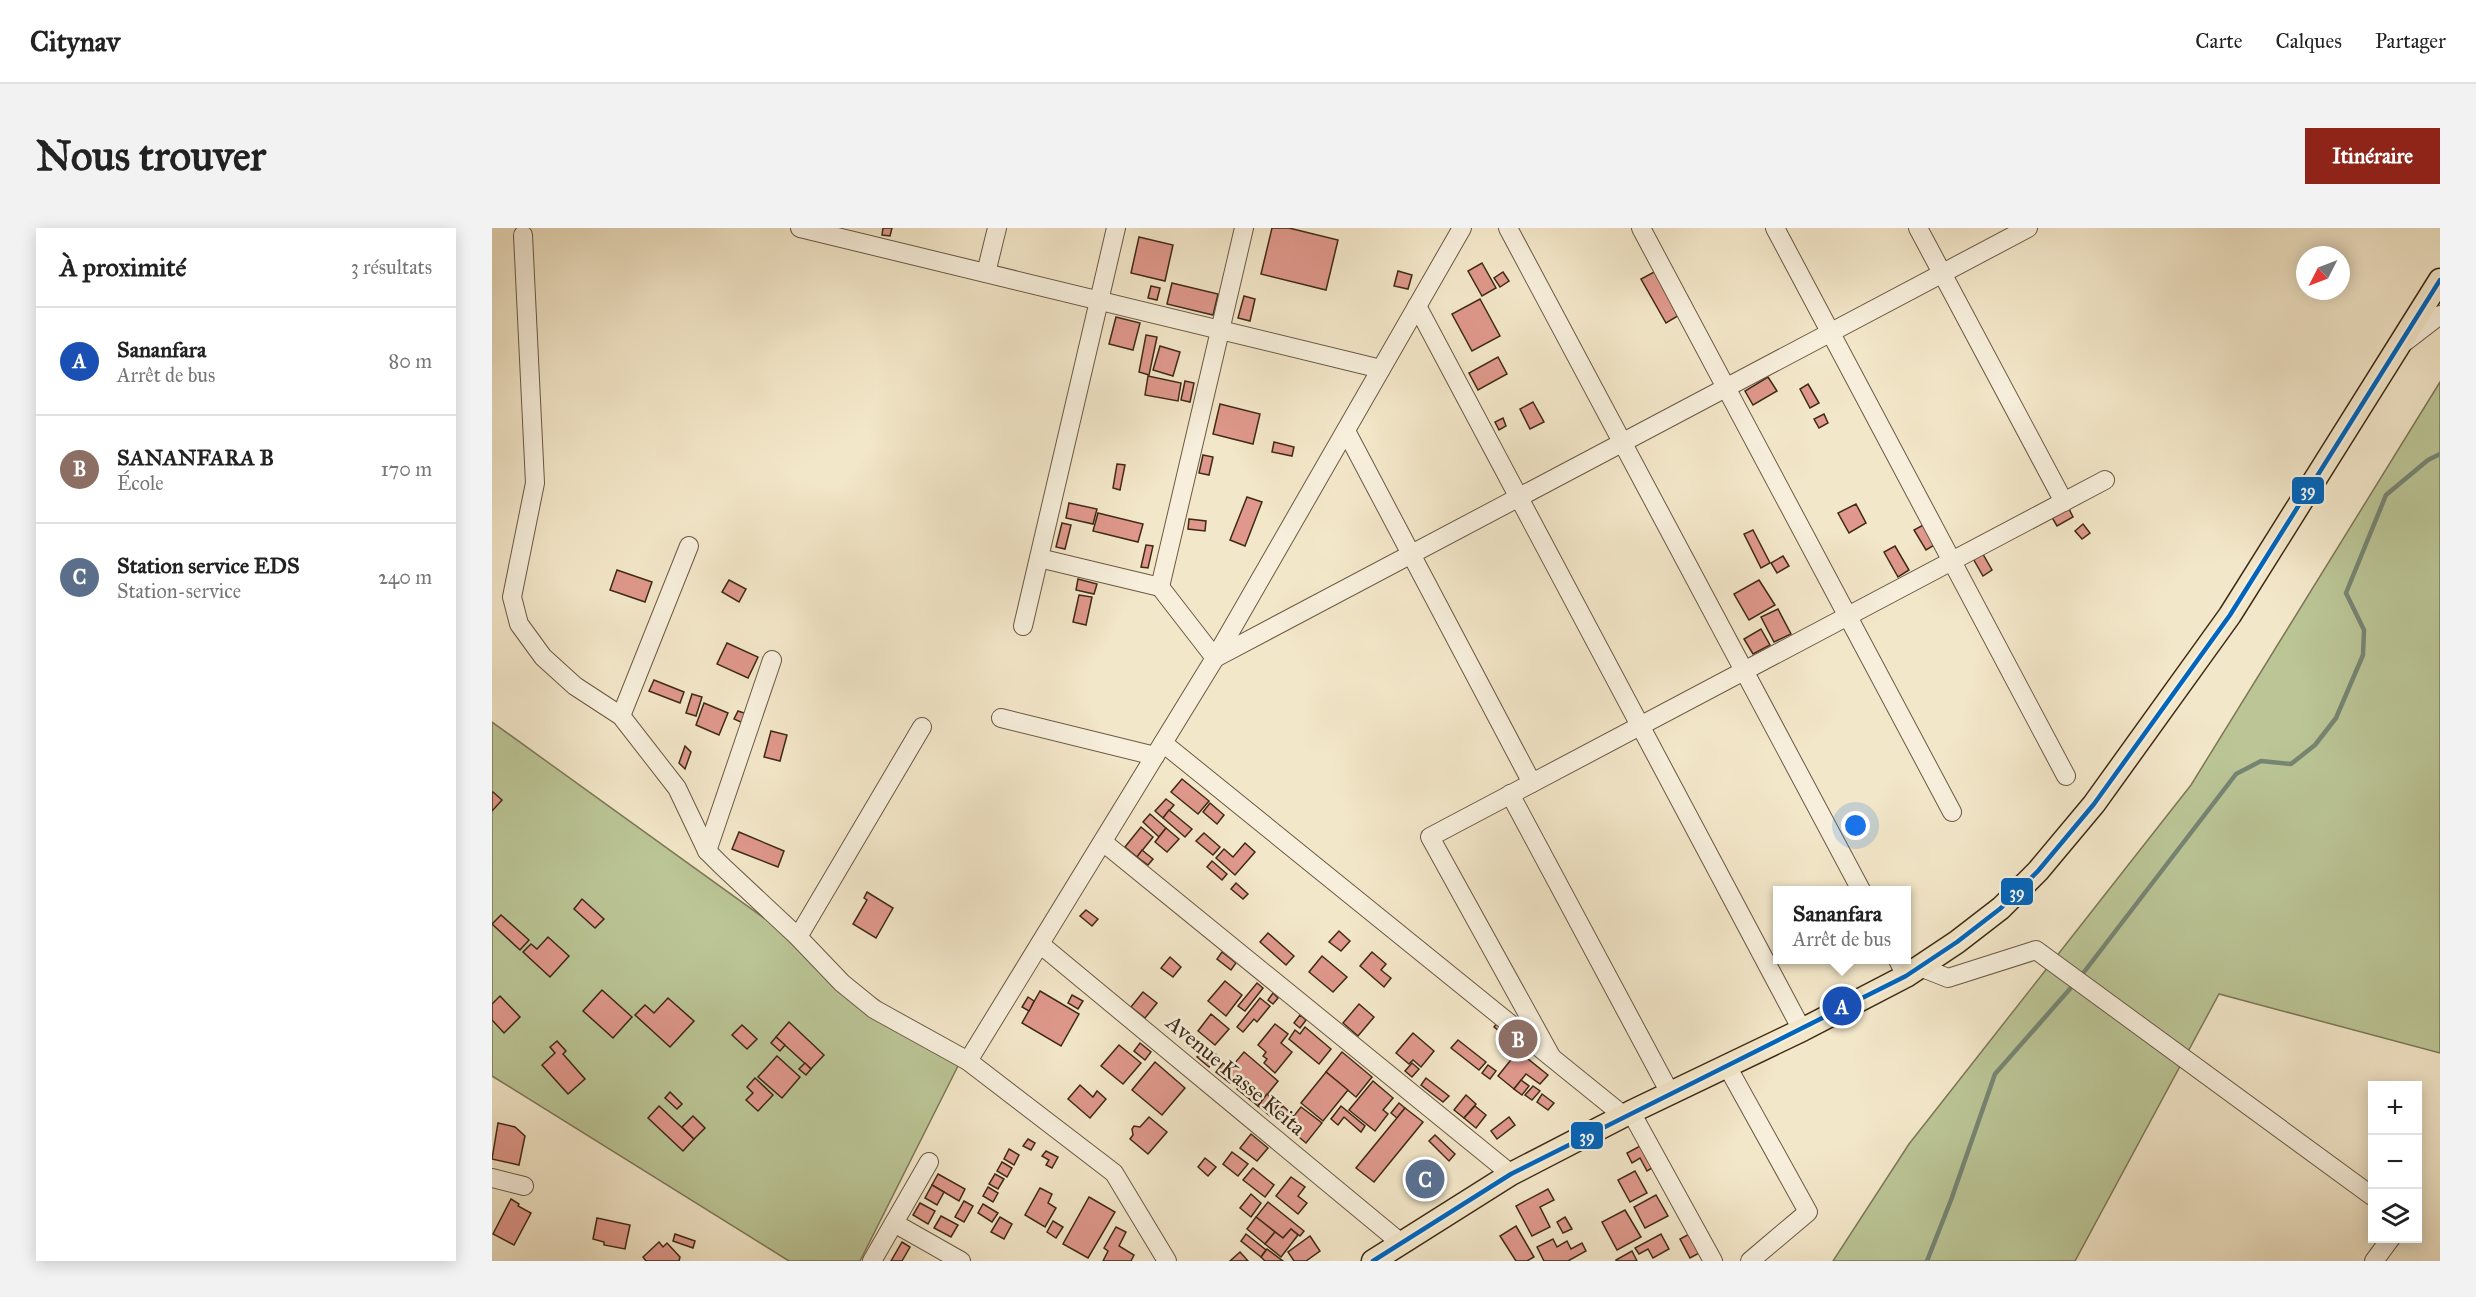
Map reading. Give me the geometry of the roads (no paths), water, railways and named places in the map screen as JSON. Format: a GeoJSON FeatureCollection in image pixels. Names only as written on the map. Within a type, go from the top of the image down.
{"type":"FeatureCollection","features":[{"type":"Feature","properties":{"kind":"main road"},"geometry":{"type":"LineString","coordinates":[[1373,1261],[1511,1174],[1627,1114],[1802,1030],[1957,942],[2001,908],[2038,871],[2094,804],[2230,615],[2440,280]]}},
{"type":"Feature","properties":{"kind":"street"},"geometry":{"type":"LineString","coordinates":[[800,228],[867,236],[986,273],[1382,369]]}},
{"type":"Feature","properties":{"kind":"street"},"geometry":{"type":"LineString","coordinates":[[986,273],[996,228]]}},
{"type":"Feature","properties":{"kind":"street"},"geometry":{"type":"LineString","coordinates":[[1023,626],[1116,228]]}},
{"type":"Feature","properties":{"kind":"street"},"geometry":{"type":"LineString","coordinates":[[1161,587],[1244,228]]}},
{"type":"Feature","properties":{"kind":"street"},"geometry":{"type":"LineString","coordinates":[[968,1061],[1215,658],[1462,228]]}},
{"type":"Feature","properties":{"kind":"street"},"geometry":{"type":"LineString","coordinates":[[1508,228],[1858,886]]}},
{"type":"Feature","properties":{"kind":"street"},"geometry":{"type":"LineString","coordinates":[[1641,228],[1952,812]]}},
{"type":"Feature","properties":{"kind":"street"},"geometry":{"type":"LineString","coordinates":[[1775,228],[2066,776]]}},
{"type":"Feature","properties":{"kind":"street"},"geometry":{"type":"LineString","coordinates":[[1918,228],[2064,502]]}},
{"type":"Feature","properties":{"kind":"street"},"geometry":{"type":"LineString","coordinates":[[1215,658],[2027,228]]}},
{"type":"Feature","properties":{"kind":"street"},"geometry":{"type":"LineString","coordinates":[[523,235],[535,483],[512,597],[519,624],[543,657],[575,686],[621,716],[677,788],[707,851],[798,937],[842,983],[874,1009],[968,1061],[1114,1173],[1167,1261]]}},
{"type":"Feature","properties":{"kind":"street"},"geometry":{"type":"LineString","coordinates":[[1417,306],[1802,1030]]}},
{"type":"Feature","properties":{"kind":"street"},"geometry":{"type":"LineString","coordinates":[[2401,345],[2440,315]]}},
{"type":"Feature","properties":{"kind":"street"},"geometry":{"type":"LineString","coordinates":[[1346,431],[1532,783]]}},
{"type":"Feature","properties":{"kind":"street"},"geometry":{"type":"LineString","coordinates":[[1551,1056],[1430,837],[2105,480]]}},
{"type":"Feature","properties":{"kind":"street"},"geometry":{"type":"LineString","coordinates":[[621,716],[689,546]]}},
{"type":"Feature","properties":{"kind":"street"},"geometry":{"type":"LineString","coordinates":[[1039,558],[1161,587],[1215,658]]}},
{"type":"Feature","properties":{"kind":"street"},"geometry":{"type":"LineString","coordinates":[[707,851],[772,660]]}},
{"type":"Feature","properties":{"kind":"street"},"geometry":{"type":"LineString","coordinates":[[1001,718],[1159,750],[1627,1114],[1713,1261]]}},
{"type":"Feature","properties":{"kind":"street"},"geometry":{"type":"LineString","coordinates":[[798,937],[922,727]]}},
{"type":"Feature","properties":{"kind":"street"},"geometry":{"type":"LineString","coordinates":[[1510,794],[1670,1093]]}},
{"type":"Feature","properties":{"kind":"street"},"geometry":{"type":"LineString","coordinates":[[1103,842],[1511,1174]]}},
{"type":"Feature","properties":{"kind":"street","name":"Avenue Kasse Keita"},"geometry":{"type":"LineString","coordinates":[[1040,944],[1401,1243]]}},
{"type":"Feature","properties":{"kind":"street"},"geometry":{"type":"LineString","coordinates":[[1908,968],[1948,978],[2036,950],[2368,1192]]}},
{"type":"Feature","properties":{"kind":"street"},"geometry":{"type":"LineString","coordinates":[[1727,1066],[1808,1212],[1750,1261]]}},
{"type":"Feature","properties":{"kind":"street"},"geometry":{"type":"LineString","coordinates":[[872,1261],[929,1162]]}},
{"type":"Feature","properties":{"kind":"street"},"geometry":{"type":"LineString","coordinates":[[492,1178],[524,1186]]}},
{"type":"Feature","properties":{"kind":"street"},"geometry":{"type":"LineString","coordinates":[[894,1223],[961,1261]]}},
{"type":"Feature","properties":{"kind":"street"},"geometry":{"type":"LineString","coordinates":[[2374,1261],[2388,1243]]}},
{"type":"Feature","properties":{"kind":"waterway"},"geometry":{"type":"LineString","coordinates":[[2081,976],[2236,774],[2261,761],[2291,764],[2315,745],[2336,718],[2363,655],[2364,630],[2346,593],[2386,495],[2428,460],[2440,454]]}},
{"type":"Feature","properties":{"kind":"waterway"},"geometry":{"type":"LineString","coordinates":[[1927,1261],[1995,1074],[2076,982]]}},
{"type":"Feature","properties":{"kind":"place","name":"Sananfara"},"geometry":{"type":"Point","coordinates":[1842,1006]}},
{"type":"Feature","properties":{"kind":"place","name":"SANANFARA B"},"geometry":{"type":"Point","coordinates":[1518,1039]}},
{"type":"Feature","properties":{"kind":"place","name":"Station service EDS"},"geometry":{"type":"Point","coordinates":[1425,1179]}}]}
